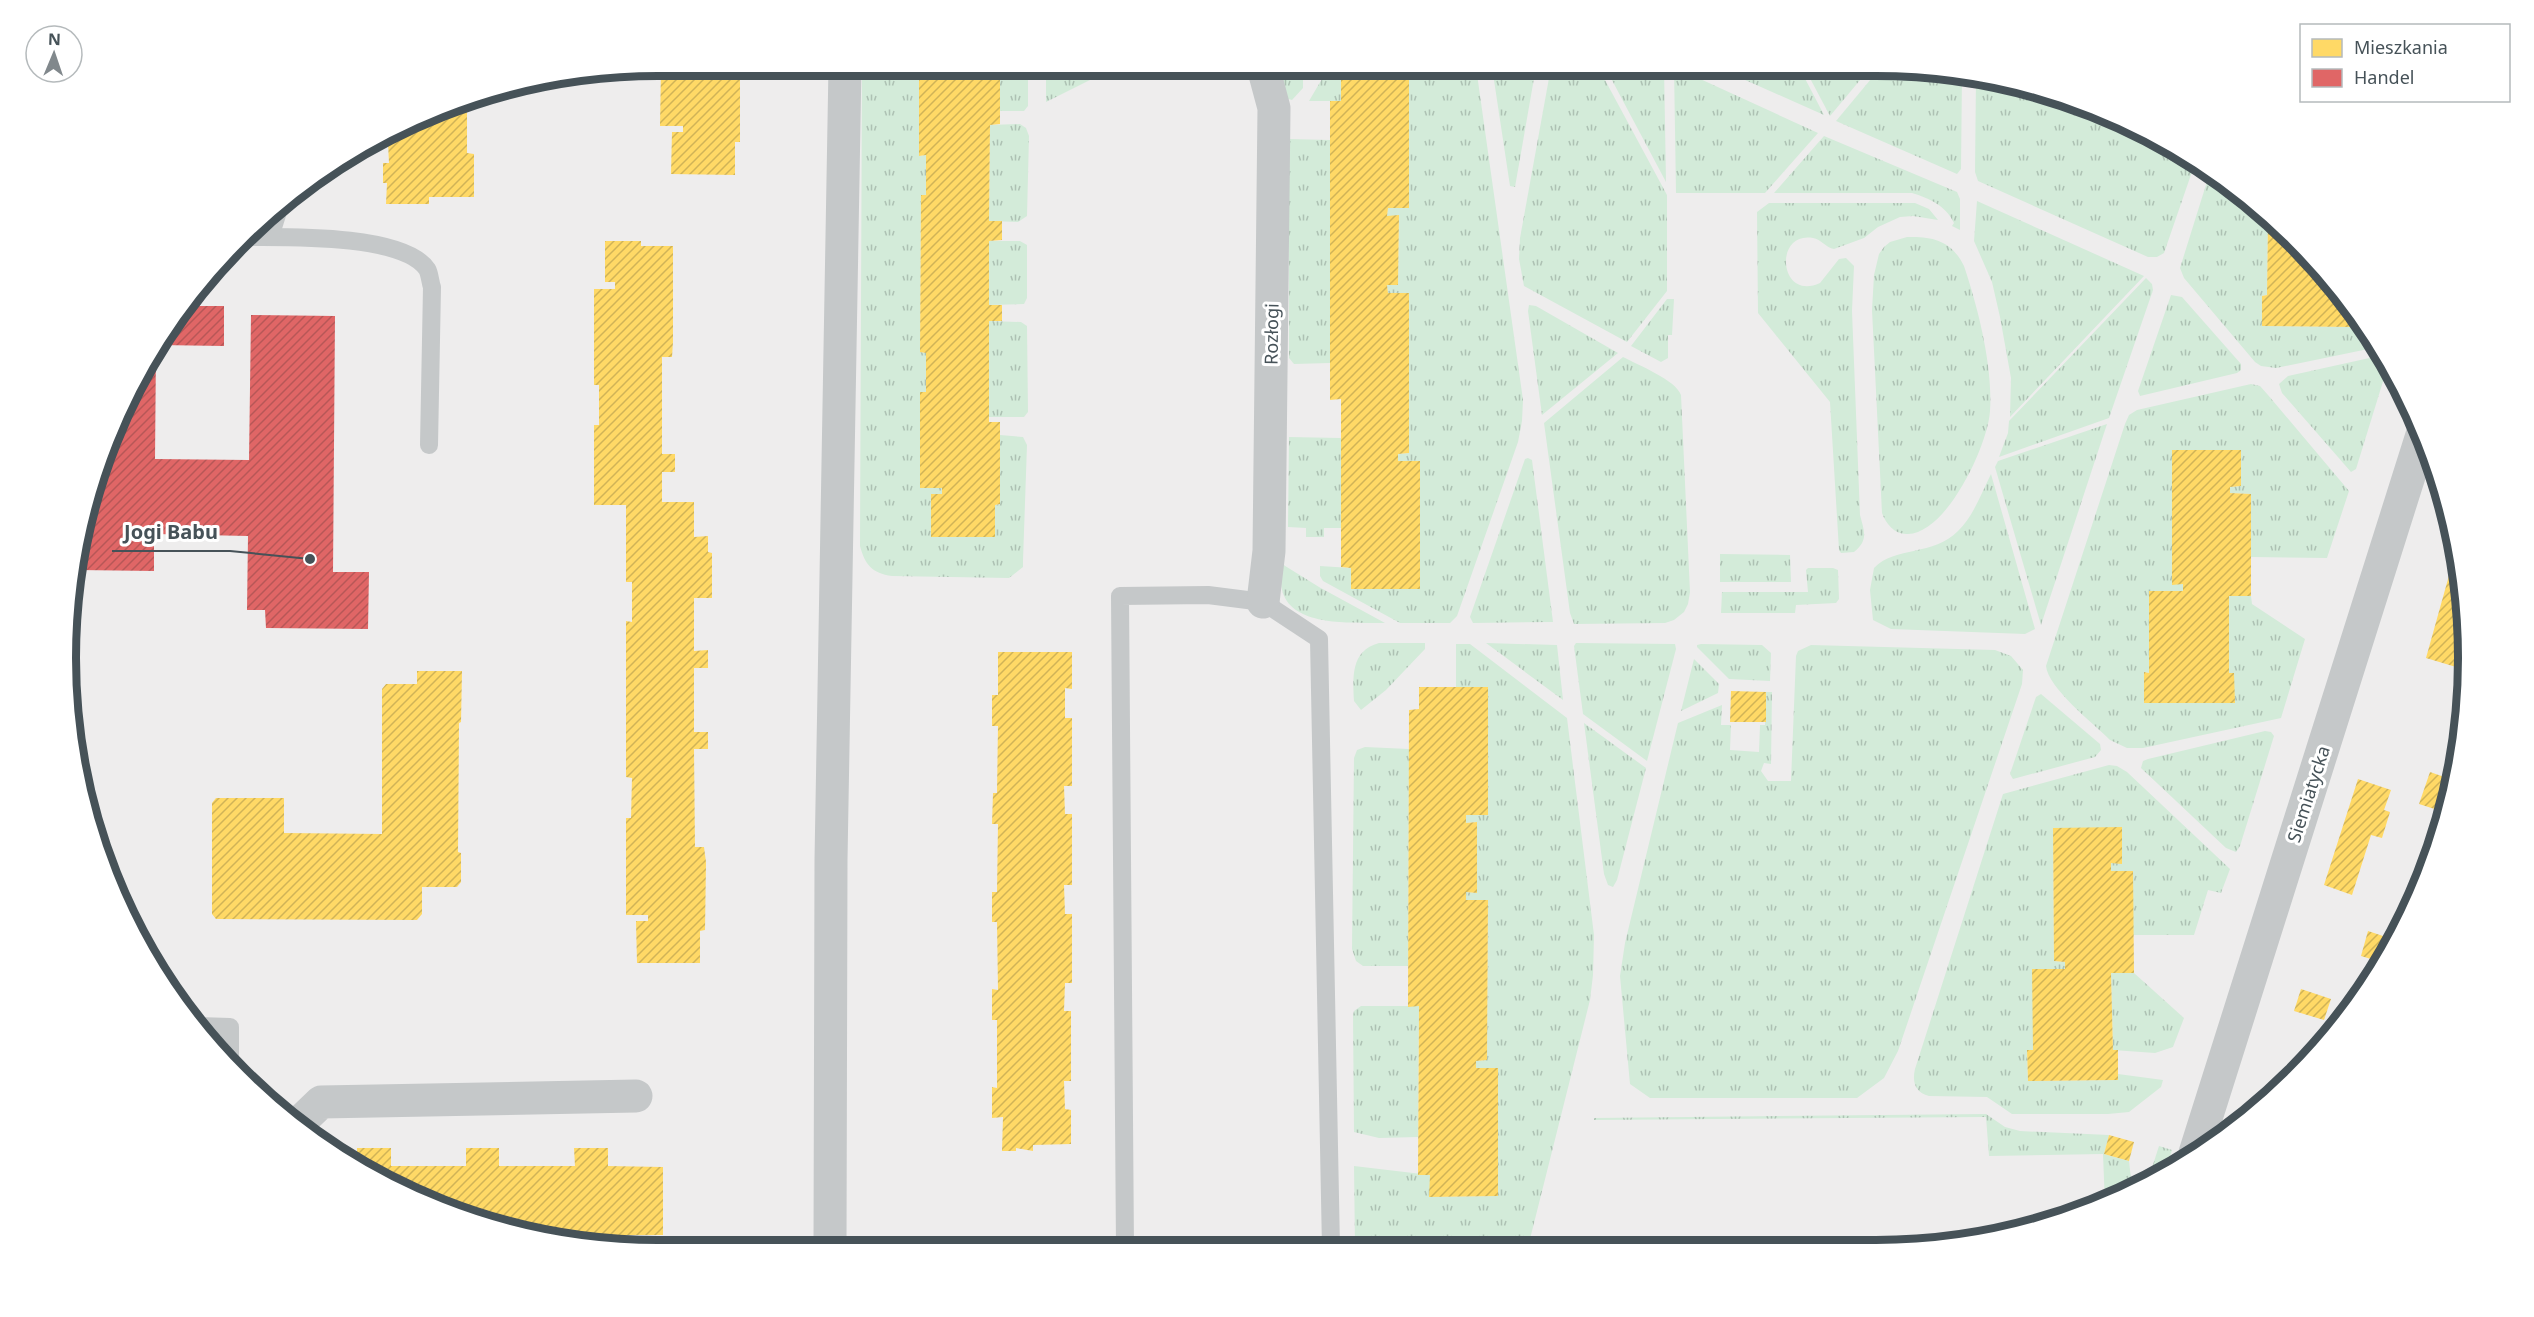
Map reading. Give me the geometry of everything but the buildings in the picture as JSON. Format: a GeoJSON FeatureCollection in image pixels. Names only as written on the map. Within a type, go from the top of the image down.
{"type":"FeatureCollection","features":[{"type":"Feature","properties":{"kind":"street"},"geometry":{"type":"LineString","coordinates":[[830,1240],[831,860],[845,76]]}},
{"type":"Feature","properties":{"kind":"street","name":"Rozłogi"},"geometry":{"type":"LineString","coordinates":[[1263,602],[1269,550],[1274,108],[1265,76]]}},
{"type":"Feature","properties":{"kind":"street","name":"Siemiatycka"},"geometry":{"type":"LineString","coordinates":[[2197,1143],[2418,448]]}},
{"type":"Feature","properties":{"kind":"street"},"geometry":{"type":"LineString","coordinates":[[303,1119],[321,1102],[636,1096]]}},
{"type":"Feature","properties":{"kind":"lane"},"geometry":{"type":"LineString","coordinates":[[270,237],[275,221]]}},
{"type":"Feature","properties":{"kind":"lane"},"geometry":{"type":"LineString","coordinates":[[258,237],[364,241],[412,255],[427,269],[432,287],[429,445]]}},
{"type":"Feature","properties":{"kind":"lane"},"geometry":{"type":"LineString","coordinates":[[1125,1240],[1120,596],[1208,595],[1263,602],[1319,639],[1331,1240]]}},
{"type":"Feature","properties":{"kind":"lane"},"geometry":{"type":"LineString","coordinates":[[208,1026],[230,1027],[230,1052]]}},
{"type":"Feature","properties":{"kind":"green space"},"geometry":{"type":"Polygon","coordinates":[[[862,76],[919,76],[920,156],[926,155],[926,195],[921,195],[920,352],[926,353],[926,392],[920,392],[920,488],[942,488],[942,494],[931,495],[931,537],[995,537],[995,505],[1000,504],[1000,435],[1023,437],[1027,445],[1023,567],[1009,578],[892,576],[879,573],[870,567],[860,546],[862,76]]]}},
{"type":"Feature","properties":{"kind":"green space"},"geometry":{"type":"Polygon","coordinates":[[[1000,76],[1028,76],[1028,106],[1024,111],[1000,111],[1000,76]]]}},
{"type":"Feature","properties":{"kind":"green space"},"geometry":{"type":"Polygon","coordinates":[[[1046,76],[1098,76],[1046,102],[1046,76]]]}},
{"type":"Feature","properties":{"kind":"green space"},"geometry":{"type":"Polygon","coordinates":[[[1281,76],[1303,76],[1303,88],[1292,100],[1285,98],[1281,76]]]}},
{"type":"Feature","properties":{"kind":"green space"},"geometry":{"type":"Polygon","coordinates":[[[1324,76],[1477,76],[1523,400],[1522,421],[1518,442],[1457,616],[1450,623],[1400,623],[1323,581],[1320,576],[1320,566],[1351,568],[1352,589],[1420,589],[1420,462],[1398,461],[1398,454],[1409,453],[1409,293],[1388,293],[1387,285],[1398,285],[1399,216],[1387,216],[1388,208],[1409,208],[1409,80],[1341,80],[1341,101],[1309,101],[1324,76]]]}},
{"type":"Feature","properties":{"kind":"green space"},"geometry":{"type":"Polygon","coordinates":[[[1493,76],[1534,76],[1515,187],[1510,186],[1493,76]]]}},
{"type":"Feature","properties":{"kind":"green space"},"geometry":{"type":"Polygon","coordinates":[[[1549,76],[1603,76],[1667,195],[1667,291],[1627,342],[1524,286],[1519,259],[1520,238],[1549,76]]]}},
{"type":"Feature","properties":{"kind":"green space"},"geometry":{"type":"Polygon","coordinates":[[[1610,76],[1664,76],[1666,182],[1610,76]]]}},
{"type":"Feature","properties":{"kind":"green space"},"geometry":{"type":"Polygon","coordinates":[[[1674,76],[1694,76],[1818,133],[1765,193],[1676,193],[1674,76]]]}},
{"type":"Feature","properties":{"kind":"green space"},"geometry":{"type":"Polygon","coordinates":[[[1736,76],[1804,76],[1824,115],[1736,76]]]}},
{"type":"Feature","properties":{"kind":"green space"},"geometry":{"type":"Polygon","coordinates":[[[1809,76],[1863,76],[1830,116],[1809,76]]]}},
{"type":"Feature","properties":{"kind":"green space"},"geometry":{"type":"Polygon","coordinates":[[[1874,76],[1962,83],[1961,169],[1957,174],[1836,121],[1874,76]]]}},
{"type":"Feature","properties":{"kind":"green space"},"geometry":{"type":"Polygon","coordinates":[[[1976,86],[2026,96],[2063,107],[2133,137],[2192,171],[2164,253],[2157,257],[2148,257],[1978,181],[1975,172],[1976,86]]]}},
{"type":"Feature","properties":{"kind":"green space"},"geometry":{"type":"Polygon","coordinates":[[[1020,124],[1026,128],[1029,136],[1027,216],[1018,222],[989,221],[990,125],[1020,124]]]}},
{"type":"Feature","properties":{"kind":"green space"},"geometry":{"type":"Polygon","coordinates":[[[1824,136],[1957,192],[1960,199],[1960,230],[1952,226],[1954,223],[1951,217],[1942,207],[1912,193],[1774,193],[1824,136]]]}},
{"type":"Feature","properties":{"kind":"green space"},"geometry":{"type":"Polygon","coordinates":[[[1289,139],[1330,140],[1330,363],[1294,364],[1289,358],[1289,139]]]}},
{"type":"Feature","properties":{"kind":"green space"},"geometry":{"type":"Polygon","coordinates":[[[2207,181],[2268,229],[2267,295],[2262,296],[2262,326],[2352,327],[2352,325],[2368,349],[2276,368],[2261,366],[2255,362],[2184,278],[2180,268],[2207,181]]]}},
{"type":"Feature","properties":{"kind":"green space"},"geometry":{"type":"Polygon","coordinates":[[[1977,201],[2144,276],[2010,417],[2011,378],[2000,317],[1992,282],[1974,241],[1977,201]]]}},
{"type":"Feature","properties":{"kind":"green space"},"geometry":{"type":"Polygon","coordinates":[[[1769,203],[1915,203],[1929,209],[1938,220],[1913,216],[1900,217],[1878,227],[1864,238],[1834,249],[1813,238],[1800,239],[1791,245],[1787,254],[1786,265],[1789,275],[1796,283],[1806,286],[1820,283],[1839,259],[1846,258],[1854,266],[1852,311],[1860,515],[1864,539],[1854,552],[1841,553],[1839,550],[1830,402],[1758,313],[1757,212],[1769,203]]]}},
{"type":"Feature","properties":{"kind":"green space"},"geometry":{"type":"Polygon","coordinates":[[[1907,237],[1933,239],[1941,242],[1954,251],[1964,266],[1987,356],[1990,411],[1982,444],[1963,485],[1951,504],[1923,530],[1903,534],[1892,528],[1882,513],[1872,310],[1874,275],[1879,254],[1890,242],[1907,237]]]}},
{"type":"Feature","properties":{"kind":"green space"},"geometry":{"type":"Polygon","coordinates":[[[989,241],[1020,241],[1027,245],[1027,298],[1024,304],[989,305],[989,241]]]}},
{"type":"Feature","properties":{"kind":"green space"},"geometry":{"type":"Polygon","coordinates":[[[2146,278],[2152,284],[2153,290],[2109,418],[1999,457],[2008,433],[2009,421],[2146,278]]]}},
{"type":"Feature","properties":{"kind":"green space"},"geometry":{"type":"Polygon","coordinates":[[[2171,295],[2182,297],[2241,364],[2241,370],[2237,373],[2140,396],[2138,391],[2171,295]]]}},
{"type":"Feature","properties":{"kind":"green space"},"geometry":{"type":"Polygon","coordinates":[[[1667,299],[1674,299],[1672,335],[1668,335],[1668,358],[1661,362],[1631,346],[1667,299]]]}},
{"type":"Feature","properties":{"kind":"green space"},"geometry":{"type":"Polygon","coordinates":[[[1529,305],[1536,306],[1618,353],[1542,415],[1528,311],[1529,305]]]}},
{"type":"Feature","properties":{"kind":"green space"},"geometry":{"type":"Polygon","coordinates":[[[989,321],[1021,322],[1027,326],[1028,412],[1024,417],[989,417],[989,321]]]}},
{"type":"Feature","properties":{"kind":"green space"},"geometry":{"type":"Polygon","coordinates":[[[1623,357],[1664,378],[1678,389],[1681,395],[1690,592],[1688,604],[1684,612],[1674,620],[1665,623],[1574,624],[1570,613],[1544,423],[1623,357]]]}},
{"type":"Feature","properties":{"kind":"green space"},"geometry":{"type":"Polygon","coordinates":[[[2373,357],[2384,377],[2356,469],[2351,472],[2282,393],[2279,384],[2288,376],[2373,357]]]}},
{"type":"Feature","properties":{"kind":"green space"},"geometry":{"type":"Polygon","coordinates":[[[2251,384],[2260,386],[2349,491],[2327,558],[2251,557],[2251,494],[2230,493],[2230,487],[2241,486],[2241,450],[2172,451],[2172,584],[2183,584],[2183,591],[2149,673],[2145,672],[2144,703],[2234,703],[2234,673],[2229,673],[2229,596],[2251,596],[2252,604],[2305,639],[2281,718],[2143,748],[2127,748],[2110,740],[2072,705],[2054,684],[2046,666],[2125,424],[2129,415],[2137,410],[2251,384]]]}},
{"type":"Feature","properties":{"kind":"green space"},"geometry":{"type":"Polygon","coordinates":[[[2107,424],[2041,625],[1995,467],[1998,461],[2107,424]]]}},
{"type":"Feature","properties":{"kind":"green space"},"geometry":{"type":"Polygon","coordinates":[[[1289,437],[1341,438],[1341,528],[1324,528],[1324,537],[1306,537],[1306,528],[1288,527],[1289,437]]]}},
{"type":"Feature","properties":{"kind":"green space"},"geometry":{"type":"Polygon","coordinates":[[[1525,459],[1532,460],[1553,622],[1473,623],[1470,617],[1525,459]]]}},
{"type":"Feature","properties":{"kind":"green space"},"geometry":{"type":"Polygon","coordinates":[[[1991,474],[2035,629],[2025,634],[1891,629],[1873,620],[1870,590],[1874,568],[1893,556],[1938,544],[1958,531],[1977,504],[1991,474]]]}},
{"type":"Feature","properties":{"kind":"green space"},"geometry":{"type":"Polygon","coordinates":[[[1720,554],[1790,555],[1791,582],[1720,582],[1720,554]]]}},
{"type":"Feature","properties":{"kind":"green space"},"geometry":{"type":"Polygon","coordinates":[[[1282,564],[1385,623],[1322,620],[1294,609],[1285,598],[1281,581],[1282,564]]]}},
{"type":"Feature","properties":{"kind":"green space"},"geometry":{"type":"Polygon","coordinates":[[[1808,568],[1838,570],[1839,599],[1836,603],[1796,605],[1795,613],[1721,613],[1722,592],[1808,592],[1806,570],[1808,568]]]}},
{"type":"Feature","properties":{"kind":"green space"},"geometry":{"type":"Polygon","coordinates":[[[1379,643],[1425,643],[1425,649],[1386,690],[1361,710],[1354,701],[1355,666],[1363,652],[1379,643]]]}},
{"type":"Feature","properties":{"kind":"green space"},"geometry":{"type":"Polygon","coordinates":[[[1486,643],[1557,645],[1563,700],[1486,643]]]}},
{"type":"Feature","properties":{"kind":"green space"},"geometry":{"type":"Polygon","coordinates":[[[1576,643],[1675,644],[1676,649],[1647,761],[1583,714],[1574,646],[1576,643]]]}},
{"type":"Feature","properties":{"kind":"green space"},"geometry":{"type":"Polygon","coordinates":[[[1456,644],[1470,644],[1567,718],[1594,935],[1590,1000],[1530,1240],[1355,1240],[1354,1166],[1430,1175],[1430,1197],[1498,1196],[1498,1069],[1476,1068],[1476,1061],[1487,1060],[1488,900],[1466,900],[1466,892],[1476,893],[1476,822],[1466,823],[1466,815],[1488,815],[1487,687],[1456,687],[1456,644]]]}},
{"type":"Feature","properties":{"kind":"green space"},"geometry":{"type":"Polygon","coordinates":[[[1701,644],[1762,645],[1771,653],[1770,681],[1729,679],[1697,647],[1701,644]]]}},
{"type":"Feature","properties":{"kind":"green space"},"geometry":{"type":"Polygon","coordinates":[[[1811,645],[1995,650],[2011,656],[2023,670],[2022,684],[1898,1051],[1884,1078],[1857,1098],[1650,1098],[1630,1084],[1620,976],[1625,943],[1678,723],[1722,705],[1721,725],[1731,725],[1730,750],[1759,752],[1760,725],[1765,725],[1766,692],[1772,692],[1771,764],[1764,763],[1761,771],[1768,781],[1791,781],[1796,656],[1798,651],[1811,645]]]}},
{"type":"Feature","properties":{"kind":"green space"},"geometry":{"type":"Polygon","coordinates":[[[1694,659],[1719,684],[1718,693],[1681,711],[1694,659]]]}},
{"type":"Feature","properties":{"kind":"green space"},"geometry":{"type":"Polygon","coordinates":[[[2041,694],[2100,744],[2101,750],[2095,757],[2013,779],[2010,774],[2036,697],[2041,694]]]}},
{"type":"Feature","properties":{"kind":"green space"},"geometry":{"type":"Polygon","coordinates":[[[1584,723],[1646,768],[1617,880],[1613,887],[1608,885],[1604,874],[1584,723]]]}},
{"type":"Feature","properties":{"kind":"green space"},"geometry":{"type":"Polygon","coordinates":[[[2265,731],[2271,732],[2274,736],[2240,846],[2236,852],[2226,848],[2141,768],[2143,761],[2148,759],[2265,731]]]}},
{"type":"Feature","properties":{"kind":"green space"},"geometry":{"type":"Polygon","coordinates":[[[1365,747],[1409,749],[1408,966],[1363,966],[1356,961],[1352,949],[1354,758],[1357,750],[1365,747]]]}},
{"type":"Feature","properties":{"kind":"green space"},"geometry":{"type":"Polygon","coordinates":[[[2109,765],[2117,766],[2127,772],[2230,869],[2221,893],[2208,890],[2194,935],[2133,935],[2133,871],[2111,871],[2111,863],[2122,863],[2122,828],[2053,828],[2054,961],[2065,962],[2065,969],[2033,1050],[2027,1051],[2028,1081],[2118,1080],[2118,1074],[2163,1080],[2161,1087],[2129,1112],[2108,1114],[2012,1114],[1987,1097],[1929,1096],[1920,1092],[1914,1078],[1915,1069],[2003,794],[2109,765]]]}},
{"type":"Feature","properties":{"kind":"green space"},"geometry":{"type":"Polygon","coordinates":[[[2111,973],[2134,973],[2184,1018],[2173,1047],[2155,1053],[2113,1050],[2111,973]]]}},
{"type":"Feature","properties":{"kind":"green space"},"geometry":{"type":"Polygon","coordinates":[[[1361,1006],[1419,1006],[1418,1137],[1379,1138],[1354,1132],[1353,1015],[1354,1011],[1361,1006]]]}},
{"type":"Feature","properties":{"kind":"green space"},"geometry":{"type":"Polygon","coordinates":[[[1986,1114],[2005,1127],[2020,1131],[2109,1135],[2104,1154],[2129,1161],[2131,1181],[2105,1193],[2103,1154],[1989,1156],[1986,1117],[1594,1120],[1594,1118],[1986,1114]]]}},
{"type":"Feature","properties":{"kind":"green space"},"geometry":{"type":"Polygon","coordinates":[[[2159,1146],[2172,1150],[2168,1161],[2151,1171],[2159,1146]]]}},
{"type":"Feature","properties":{"kind":"place","name":"Jogi Babu"},"geometry":{"type":"Point","coordinates":[310,559]}}]}
